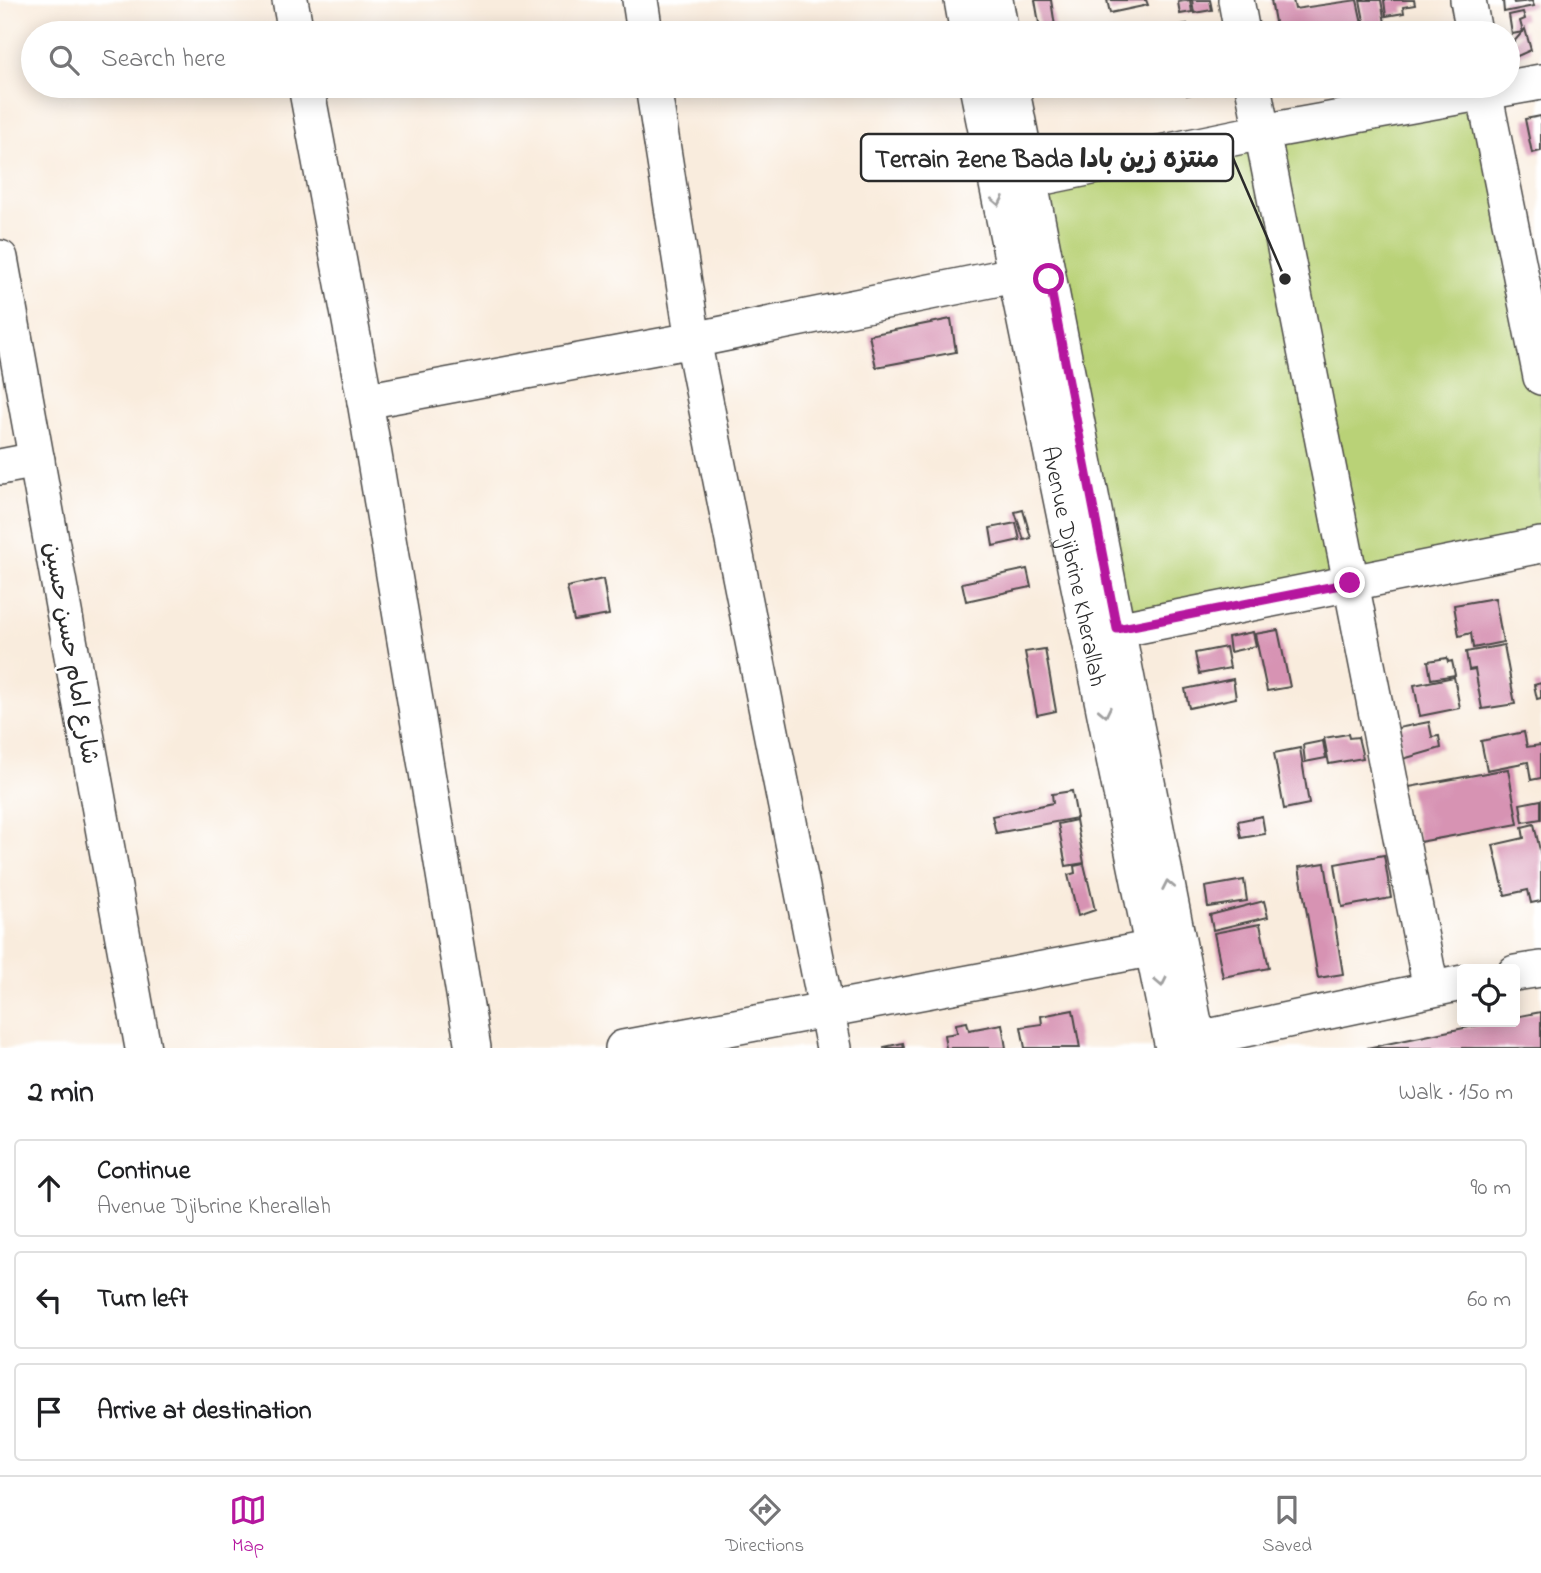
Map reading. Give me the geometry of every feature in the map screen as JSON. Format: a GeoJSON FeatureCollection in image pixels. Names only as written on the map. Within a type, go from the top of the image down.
{"type":"FeatureCollection","features":[{"type":"Feature","properties":{"kind":"street"},"geometry":{"type":"LineString","coordinates":[[290,0],[294,21]]}},
{"type":"Feature","properties":{"kind":"street"},"geometry":{"type":"LineString","coordinates":[[640,0],[643,21]]}},
{"type":"Feature","properties":{"kind":"street"},"geometry":{"type":"LineString","coordinates":[[962,0],[966,21]]}},
{"type":"Feature","properties":{"kind":"street"},"geometry":{"type":"LineString","coordinates":[[995,0],[999,21]]}},
{"type":"Feature","properties":{"kind":"street"},"geometry":{"type":"LineString","coordinates":[[1236,0],[1240,21]]}},
{"type":"Feature","properties":{"kind":"street"},"geometry":{"type":"LineString","coordinates":[[1468,0],[1472,21]]}},
{"type":"Feature","properties":{"kind":"street"},"geometry":{"type":"LineString","coordinates":[[1520,85],[1541,82]]}},
{"type":"Feature","properties":{"kind":"street"},"geometry":{"type":"LineString","coordinates":[[308,98],[365,401],[472,1048]]}},
{"type":"Feature","properties":{"kind":"street"},"geometry":{"type":"LineString","coordinates":[[655,98],[693,340],[834,1048]]}},
{"type":"Feature","properties":{"kind":"street","name":"Avenue Djibrine Kherallah"},"geometry":{"type":"LineString","coordinates":[[979,98],[1014,275],[1190,1045]]}},
{"type":"Feature","properties":{"kind":"street","name":"Avenue Djibrine Kherallah"},"geometry":{"type":"LineString","coordinates":[[1013,98],[1117,629],[1167,945]]}},
{"type":"Feature","properties":{"kind":"street"},"geometry":{"type":"LineString","coordinates":[[1190,1045],[1447,986],[1350,583],[1255,98]]}},
{"type":"Feature","properties":{"kind":"street"},"geometry":{"type":"LineString","coordinates":[[1029,180],[1438,98]]}},
{"type":"Feature","properties":{"kind":"street"},"geometry":{"type":"LineString","coordinates":[[1486,98],[1541,377]]}},
{"type":"Feature","properties":{"kind":"street","name":"شارع امام حسن حسين"},"geometry":{"type":"LineString","coordinates":[[0,258],[144,1048]]}},
{"type":"Feature","properties":{"kind":"street"},"geometry":{"type":"LineString","coordinates":[[365,401],[693,340],[1014,275]]}},
{"type":"Feature","properties":{"kind":"street"},"geometry":{"type":"LineString","coordinates":[[0,467],[37,460]]}},
{"type":"Feature","properties":{"kind":"street"},"geometry":{"type":"LineString","coordinates":[[1117,629],[1541,545]]}},
{"type":"Feature","properties":{"kind":"street"},"geometry":{"type":"LineString","coordinates":[[623,1048],[1167,945]]}},
{"type":"Feature","properties":{"kind":"street"},"geometry":{"type":"LineString","coordinates":[[1520,973],[1541,968]]}},
{"type":"Feature","properties":{"kind":"green space"},"geometry":{"type":"Polygon","coordinates":[[[1458,98],[1485,98],[1541,377],[1541,545],[1117,630],[1029,180],[1458,98]]]}},
{"type":"Feature","properties":{"kind":"building"},"geometry":{"type":"Polygon","coordinates":[[[1035,0],[1051,0],[1054,21],[1039,21],[1035,0]]]}},
{"type":"Feature","properties":{"kind":"building"},"geometry":{"type":"Polygon","coordinates":[[[1107,0],[1146,0],[1148,5],[1110,13],[1107,0]]]}},
{"type":"Feature","properties":{"kind":"building"},"geometry":{"type":"Polygon","coordinates":[[[1190,0],[1192,12],[1180,14],[1178,2],[1190,0]]]}},
{"type":"Feature","properties":{"kind":"building"},"geometry":{"type":"Polygon","coordinates":[[[1192,0],[1210,0],[1212,10],[1194,13],[1192,0]]]}},
{"type":"Feature","properties":{"kind":"building"},"geometry":{"type":"Polygon","coordinates":[[[1271,0],[1293,0],[1295,9],[1357,0],[1362,21],[1275,21],[1271,0]]]}},
{"type":"Feature","properties":{"kind":"building"},"geometry":{"type":"Polygon","coordinates":[[[1360,0],[1381,0],[1385,21],[1364,21],[1360,0]]]}},
{"type":"Feature","properties":{"kind":"building"},"geometry":{"type":"Polygon","coordinates":[[[1384,0],[1414,0],[1415,5],[1403,7],[1404,13],[1386,16],[1384,0]]]}},
{"type":"Feature","properties":{"kind":"building"},"geometry":{"type":"Polygon","coordinates":[[[1503,0],[1513,0],[1514,3],[1532,1],[1534,6],[1504,12],[1503,0]]]}},
{"type":"Feature","properties":{"kind":"building"},"geometry":{"type":"Polygon","coordinates":[[[1523,12],[1525,19],[1510,21],[1509,15],[1523,12]]]}},
{"type":"Feature","properties":{"kind":"building"},"geometry":{"type":"Polygon","coordinates":[[[1525,29],[1531,50],[1520,55],[1520,35],[1525,29]]]}},
{"type":"Feature","properties":{"kind":"building"},"geometry":{"type":"Polygon","coordinates":[[[1541,116],[1541,151],[1532,153],[1525,119],[1541,116]]]}},
{"type":"Feature","properties":{"kind":"building"},"geometry":{"type":"Polygon","coordinates":[[[951,319],[956,352],[876,367],[869,335],[951,319]]]}},
{"type":"Feature","properties":{"kind":"building"},"geometry":{"type":"Polygon","coordinates":[[[1023,510],[1031,538],[1024,540],[1015,512],[1023,510]]]}},
{"type":"Feature","properties":{"kind":"building"},"geometry":{"type":"Polygon","coordinates":[[[1016,523],[1020,540],[993,546],[990,528],[1016,523]]]}},
{"type":"Feature","properties":{"kind":"building"},"geometry":{"type":"Polygon","coordinates":[[[1027,569],[1031,587],[966,601],[962,583],[1027,569]]]}},
{"type":"Feature","properties":{"kind":"building"},"geometry":{"type":"Polygon","coordinates":[[[603,579],[609,615],[574,621],[567,587],[603,579]]]}},
{"type":"Feature","properties":{"kind":"building"},"geometry":{"type":"Polygon","coordinates":[[[1495,598],[1503,642],[1473,648],[1471,633],[1459,636],[1454,605],[1495,598]]]}},
{"type":"Feature","properties":{"kind":"building"},"geometry":{"type":"Polygon","coordinates":[[[1278,630],[1290,687],[1267,691],[1255,634],[1278,630]]]}},
{"type":"Feature","properties":{"kind":"building"},"geometry":{"type":"Polygon","coordinates":[[[1253,632],[1256,646],[1230,652],[1228,637],[1253,632]]]}},
{"type":"Feature","properties":{"kind":"building"},"geometry":{"type":"Polygon","coordinates":[[[1504,645],[1515,704],[1482,709],[1475,669],[1469,670],[1466,652],[1504,645]]]}},
{"type":"Feature","properties":{"kind":"building"},"geometry":{"type":"Polygon","coordinates":[[[1226,647],[1230,668],[1199,674],[1195,653],[1226,647]]]}},
{"type":"Feature","properties":{"kind":"building"},"geometry":{"type":"Polygon","coordinates":[[[1045,649],[1056,711],[1037,715],[1025,652],[1045,649]]]}},
{"type":"Feature","properties":{"kind":"building"},"geometry":{"type":"Polygon","coordinates":[[[1447,658],[1448,662],[1452,661],[1455,675],[1431,679],[1428,661],[1447,658]]]}},
{"type":"Feature","properties":{"kind":"building"},"geometry":{"type":"Polygon","coordinates":[[[1454,677],[1460,708],[1420,716],[1414,685],[1454,677]]]}},
{"type":"Feature","properties":{"kind":"building"},"geometry":{"type":"Polygon","coordinates":[[[1233,679],[1236,698],[1189,708],[1185,689],[1233,679]]]}},
{"type":"Feature","properties":{"kind":"building"},"geometry":{"type":"Polygon","coordinates":[[[1541,683],[1541,698],[1537,699],[1534,685],[1541,683]]]}},
{"type":"Feature","properties":{"kind":"building"},"geometry":{"type":"Polygon","coordinates":[[[1429,722],[1432,737],[1439,736],[1441,748],[1403,759],[1398,728],[1429,722]]]}},
{"type":"Feature","properties":{"kind":"building"},"geometry":{"type":"Polygon","coordinates":[[[1524,732],[1527,747],[1541,745],[1541,778],[1531,780],[1528,762],[1487,770],[1481,741],[1524,732]]]}},
{"type":"Feature","properties":{"kind":"building"},"geometry":{"type":"Polygon","coordinates":[[[1348,734],[1349,738],[1358,737],[1363,758],[1329,764],[1324,738],[1348,734]]]}},
{"type":"Feature","properties":{"kind":"building"},"geometry":{"type":"Polygon","coordinates":[[[1323,741],[1326,758],[1305,762],[1303,745],[1323,741]]]}},
{"type":"Feature","properties":{"kind":"building"},"geometry":{"type":"Polygon","coordinates":[[[1300,748],[1309,804],[1284,809],[1274,753],[1300,748]]]}},
{"type":"Feature","properties":{"kind":"building"},"geometry":{"type":"Polygon","coordinates":[[[1508,769],[1518,824],[1419,842],[1409,787],[1508,769]]]}},
{"type":"Feature","properties":{"kind":"building"},"geometry":{"type":"Polygon","coordinates":[[[1072,791],[1077,818],[996,833],[992,816],[1053,803],[1052,794],[1072,791]]]}},
{"type":"Feature","properties":{"kind":"building"},"geometry":{"type":"Polygon","coordinates":[[[1541,800],[1541,819],[1523,822],[1520,804],[1541,800]]]}},
{"type":"Feature","properties":{"kind":"building"},"geometry":{"type":"Polygon","coordinates":[[[1262,816],[1265,834],[1241,838],[1238,821],[1262,816]]]}},
{"type":"Feature","properties":{"kind":"building"},"geometry":{"type":"Polygon","coordinates":[[[1076,820],[1084,863],[1066,866],[1058,824],[1076,820]]]}},
{"type":"Feature","properties":{"kind":"building"},"geometry":{"type":"Polygon","coordinates":[[[1534,824],[1541,855],[1541,901],[1531,903],[1528,890],[1505,895],[1493,845],[1524,838],[1522,827],[1534,824]]]}},
{"type":"Feature","properties":{"kind":"building"},"geometry":{"type":"Polygon","coordinates":[[[1384,855],[1391,898],[1342,907],[1335,864],[1384,855]]]}},
{"type":"Feature","properties":{"kind":"building"},"geometry":{"type":"Polygon","coordinates":[[[1325,863],[1343,974],[1318,978],[1299,867],[1325,863]]]}},
{"type":"Feature","properties":{"kind":"building"},"geometry":{"type":"Polygon","coordinates":[[[1084,864],[1095,910],[1078,916],[1068,875],[1075,873],[1074,866],[1084,864]]]}},
{"type":"Feature","properties":{"kind":"building"},"geometry":{"type":"Polygon","coordinates":[[[1244,880],[1247,901],[1208,907],[1205,887],[1244,880]]]}},
{"type":"Feature","properties":{"kind":"building"},"geometry":{"type":"Polygon","coordinates":[[[1264,901],[1268,917],[1213,930],[1210,915],[1264,901]]]}},
{"type":"Feature","properties":{"kind":"building"},"geometry":{"type":"Polygon","coordinates":[[[1260,924],[1269,968],[1223,977],[1214,933],[1260,924]]]}},
{"type":"Feature","properties":{"kind":"building"},"geometry":{"type":"Polygon","coordinates":[[[1073,1010],[1080,1048],[1025,1048],[1021,1027],[1042,1024],[1041,1016],[1073,1010]]]}},
{"type":"Feature","properties":{"kind":"building"},"geometry":{"type":"Polygon","coordinates":[[[1541,1012],[1541,1048],[1367,1048],[1469,1027],[1520,1027],[1520,1016],[1541,1012]]]}},
{"type":"Feature","properties":{"kind":"building"},"geometry":{"type":"Polygon","coordinates":[[[967,1022],[969,1030],[1002,1024],[1006,1048],[946,1048],[944,1035],[957,1033],[956,1024],[967,1022]]]}},
{"type":"Feature","properties":{"kind":"building"},"geometry":{"type":"Polygon","coordinates":[[[903,1043],[904,1048],[884,1048],[884,1047],[903,1043]]]}},
{"type":"Feature","properties":{"kind":"place","name":"Terrain Zene Bada منتزه زين بادا"},"geometry":{"type":"Point","coordinates":[1285,279]}},
{"type":"Feature","properties":{"kind":"route"},"geometry":{"type":"LineString","coordinates":[[1049,279],[1117,629],[1350,583]]}}]}
